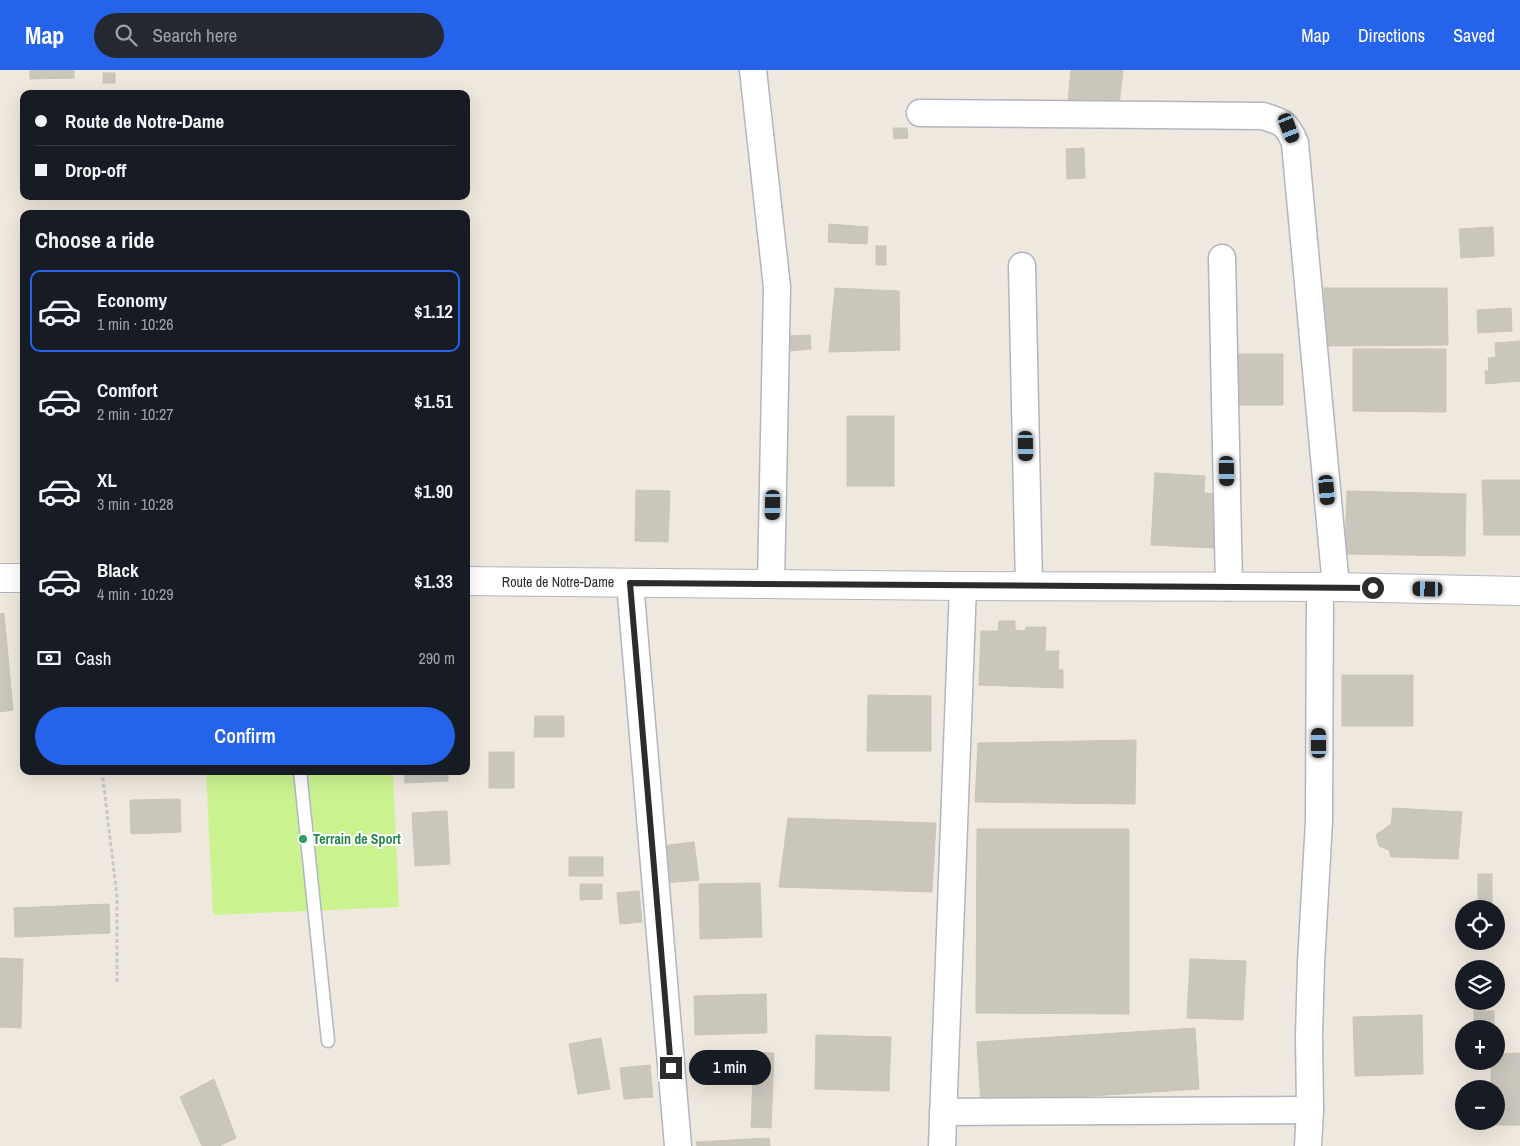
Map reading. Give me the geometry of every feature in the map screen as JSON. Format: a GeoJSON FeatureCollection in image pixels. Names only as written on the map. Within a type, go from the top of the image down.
{"type":"FeatureCollection","features":[{"type":"Feature","properties":{"kind":"street"},"geometry":{"type":"LineString","coordinates":[[753,70],[777,287],[771,584]]}},
{"type":"Feature","properties":{"kind":"street"},"geometry":{"type":"LineString","coordinates":[[920,114],[1262,116],[1278,120],[1289,128],[1294,142],[1328,587],[1319,821],[1310,963],[1310,1110],[1308,1146]]}},
{"type":"Feature","properties":{"kind":"street"},"geometry":{"type":"LineString","coordinates":[[1222,258],[1229,587]]}},
{"type":"Feature","properties":{"kind":"street"},"geometry":{"type":"LineString","coordinates":[[1022,266],[1029,586]]}},
{"type":"Feature","properties":{"kind":"street"},"geometry":{"type":"LineString","coordinates":[[0,578],[20,578]]}},
{"type":"Feature","properties":{"kind":"street","name":"Route de Notre-Dame"},"geometry":{"type":"LineString","coordinates":[[470,581],[964,586],[1328,587],[1520,591]]}},
{"type":"Feature","properties":{"kind":"street"},"geometry":{"type":"LineString","coordinates":[[630,583],[678,1146]]}},
{"type":"Feature","properties":{"kind":"street"},"geometry":{"type":"LineString","coordinates":[[942,1146],[964,586]]}},
{"type":"Feature","properties":{"kind":"street"},"geometry":{"type":"LineString","coordinates":[[943,1112],[1310,1110]]}},
{"type":"Feature","properties":{"kind":"lane"},"geometry":{"type":"LineString","coordinates":[[300,775],[328,1041]]}},
{"type":"Feature","properties":{"kind":"path"},"geometry":{"type":"LineString","coordinates":[[102,775],[117,897],[117,982]]}},
{"type":"Feature","properties":{"kind":"green space","name":"Terrain de Sport"},"geometry":{"type":"Polygon","coordinates":[[[206,775],[393,775],[399,907],[213,915],[206,775]]]}},
{"type":"Feature","properties":{"kind":"building"},"geometry":{"type":"Polygon","coordinates":[[[30,70],[74,70],[74,78],[30,79],[30,70]]]}},
{"type":"Feature","properties":{"kind":"building"},"geometry":{"type":"Polygon","coordinates":[[[1071,70],[1123,70],[1119,106],[1068,101],[1071,70]]]}},
{"type":"Feature","properties":{"kind":"building"},"geometry":{"type":"Polygon","coordinates":[[[103,73],[115,73],[115,83],[103,83],[103,73]]]}},
{"type":"Feature","properties":{"kind":"building"},"geometry":{"type":"Polygon","coordinates":[[[893,128],[907,128],[908,138],[894,139],[893,128]]]}},
{"type":"Feature","properties":{"kind":"building"},"geometry":{"type":"Polygon","coordinates":[[[1084,148],[1085,178],[1067,179],[1066,149],[1084,148]]]}},
{"type":"Feature","properties":{"kind":"building"},"geometry":{"type":"Polygon","coordinates":[[[829,224],[868,227],[867,244],[828,242],[829,224]]]}},
{"type":"Feature","properties":{"kind":"building"},"geometry":{"type":"Polygon","coordinates":[[[1493,227],[1494,256],[1461,258],[1459,229],[1493,227]]]}},
{"type":"Feature","properties":{"kind":"building"},"geometry":{"type":"Polygon","coordinates":[[[876,246],[886,246],[886,265],[876,265],[876,246]]]}},
{"type":"Feature","properties":{"kind":"building"},"geometry":{"type":"Polygon","coordinates":[[[835,288],[899,291],[900,350],[829,352],[835,288]]]}},
{"type":"Feature","properties":{"kind":"building"},"geometry":{"type":"Polygon","coordinates":[[[1324,288],[1447,288],[1448,345],[1325,346],[1324,288]]]}},
{"type":"Feature","properties":{"kind":"building"},"geometry":{"type":"Polygon","coordinates":[[[1511,308],[1512,331],[1478,333],[1477,310],[1511,308]]]}},
{"type":"Feature","properties":{"kind":"building"},"geometry":{"type":"Polygon","coordinates":[[[810,335],[811,349],[790,351],[789,336],[810,335]]]}},
{"type":"Feature","properties":{"kind":"building"},"geometry":{"type":"Polygon","coordinates":[[[1520,341],[1520,381],[1486,384],[1485,371],[1489,371],[1488,358],[1496,357],[1495,343],[1520,341]]]}},
{"type":"Feature","properties":{"kind":"building"},"geometry":{"type":"Polygon","coordinates":[[[1353,349],[1446,349],[1446,412],[1353,411],[1353,349]]]}},
{"type":"Feature","properties":{"kind":"building"},"geometry":{"type":"Polygon","coordinates":[[[1237,354],[1283,354],[1283,405],[1236,405],[1237,354]]]}},
{"type":"Feature","properties":{"kind":"building"},"geometry":{"type":"Polygon","coordinates":[[[847,416],[894,416],[894,486],[847,486],[847,416]]]}},
{"type":"Feature","properties":{"kind":"building"},"geometry":{"type":"Polygon","coordinates":[[[1155,473],[1205,476],[1204,493],[1217,494],[1214,548],[1151,545],[1155,473]]]}},
{"type":"Feature","properties":{"kind":"building"},"geometry":{"type":"Polygon","coordinates":[[[1482,480],[1520,480],[1520,535],[1484,535],[1482,480]]]}},
{"type":"Feature","properties":{"kind":"building"},"geometry":{"type":"Polygon","coordinates":[[[636,490],[670,491],[668,542],[635,541],[636,490]]]}},
{"type":"Feature","properties":{"kind":"building"},"geometry":{"type":"Polygon","coordinates":[[[1347,491],[1466,494],[1465,556],[1345,554],[1347,491]]]}},
{"type":"Feature","properties":{"kind":"building"},"geometry":{"type":"Polygon","coordinates":[[[4,613],[13,710],[0,712],[0,614],[4,613]]]}},
{"type":"Feature","properties":{"kind":"building"},"geometry":{"type":"Polygon","coordinates":[[[999,621],[1015,621],[1015,630],[1025,631],[1026,627],[1046,627],[1045,651],[1059,651],[1058,670],[1063,670],[1063,688],[979,685],[981,631],[998,631],[999,621]]]}},
{"type":"Feature","properties":{"kind":"building"},"geometry":{"type":"Polygon","coordinates":[[[1342,675],[1413,675],[1413,726],[1342,726],[1342,675]]]}},
{"type":"Feature","properties":{"kind":"building"},"geometry":{"type":"Polygon","coordinates":[[[868,695],[931,696],[931,751],[867,751],[868,695]]]}},
{"type":"Feature","properties":{"kind":"building"},"geometry":{"type":"Polygon","coordinates":[[[535,716],[564,716],[564,737],[534,737],[535,716]]]}},
{"type":"Feature","properties":{"kind":"building"},"geometry":{"type":"Polygon","coordinates":[[[1136,740],[1135,804],[975,802],[978,743],[1136,740]]]}},
{"type":"Feature","properties":{"kind":"building"},"geometry":{"type":"Polygon","coordinates":[[[489,752],[514,752],[514,788],[489,788],[489,752]]]}},
{"type":"Feature","properties":{"kind":"building"},"geometry":{"type":"Polygon","coordinates":[[[404,775],[448,775],[448,781],[405,783],[404,775]]]}},
{"type":"Feature","properties":{"kind":"building"},"geometry":{"type":"Polygon","coordinates":[[[180,799],[181,832],[131,834],[130,800],[180,799]]]}},
{"type":"Feature","properties":{"kind":"building"},"geometry":{"type":"Polygon","coordinates":[[[1393,808],[1462,812],[1458,859],[1391,857],[1389,850],[1379,846],[1376,835],[1391,824],[1393,808]]]}},
{"type":"Feature","properties":{"kind":"building"},"geometry":{"type":"Polygon","coordinates":[[[447,811],[450,864],[415,866],[412,813],[447,811]]]}},
{"type":"Feature","properties":{"kind":"building"},"geometry":{"type":"Polygon","coordinates":[[[788,818],[936,823],[932,892],[779,887],[788,818]]]}},
{"type":"Feature","properties":{"kind":"building"},"geometry":{"type":"Polygon","coordinates":[[[977,829],[1129,829],[1129,1014],[976,1013],[977,829]]]}},
{"type":"Feature","properties":{"kind":"building"},"geometry":{"type":"Polygon","coordinates":[[[694,842],[699,880],[666,883],[661,846],[694,842]]]}},
{"type":"Feature","properties":{"kind":"building"},"geometry":{"type":"Polygon","coordinates":[[[569,857],[603,857],[603,876],[569,876],[569,857]]]}},
{"type":"Feature","properties":{"kind":"building"},"geometry":{"type":"Polygon","coordinates":[[[1478,874],[1492,874],[1492,900],[1478,900],[1478,874]]]}},
{"type":"Feature","properties":{"kind":"building"},"geometry":{"type":"Polygon","coordinates":[[[760,883],[762,937],[700,939],[699,884],[760,883]]]}},
{"type":"Feature","properties":{"kind":"building"},"geometry":{"type":"Polygon","coordinates":[[[580,884],[602,884],[602,899],[580,900],[580,884]]]}},
{"type":"Feature","properties":{"kind":"building"},"geometry":{"type":"Polygon","coordinates":[[[639,891],[642,922],[620,924],[617,893],[639,891]]]}},
{"type":"Feature","properties":{"kind":"building"},"geometry":{"type":"Polygon","coordinates":[[[109,904],[110,933],[15,937],[14,908],[109,904]]]}},
{"type":"Feature","properties":{"kind":"building"},"geometry":{"type":"Polygon","coordinates":[[[0,958],[23,959],[21,1028],[0,1027],[0,958]]]}},
{"type":"Feature","properties":{"kind":"building"},"geometry":{"type":"Polygon","coordinates":[[[1190,959],[1246,961],[1243,1020],[1187,1018],[1190,959]]]}},
{"type":"Feature","properties":{"kind":"building"},"geometry":{"type":"Polygon","coordinates":[[[766,994],[767,1033],[695,1035],[694,996],[766,994]]]}},
{"type":"Feature","properties":{"kind":"building"},"geometry":{"type":"Polygon","coordinates":[[[1474,1011],[1494,1011],[1494,1020],[1474,1020],[1474,1011]]]}},
{"type":"Feature","properties":{"kind":"building"},"geometry":{"type":"Polygon","coordinates":[[[1422,1015],[1423,1074],[1355,1076],[1353,1017],[1422,1015]]]}},
{"type":"Feature","properties":{"kind":"building"},"geometry":{"type":"Polygon","coordinates":[[[1195,1028],[1199,1089],[981,1103],[977,1042],[1195,1028]]]}},
{"type":"Feature","properties":{"kind":"building"},"geometry":{"type":"Polygon","coordinates":[[[816,1035],[891,1037],[889,1091],[815,1089],[816,1035]]]}},
{"type":"Feature","properties":{"kind":"building"},"geometry":{"type":"Polygon","coordinates":[[[601,1038],[610,1089],[578,1094],[569,1044],[601,1038]]]}},
{"type":"Feature","properties":{"kind":"building"},"geometry":{"type":"Polygon","coordinates":[[[754,1052],[774,1053],[771,1128],[751,1127],[754,1052]]]}},
{"type":"Feature","properties":{"kind":"building"},"geometry":{"type":"Polygon","coordinates":[[[1520,1053],[1520,1125],[1505,1125],[1505,1080],[1491,1080],[1491,1070],[1505,1070],[1505,1054],[1520,1053]]]}},
{"type":"Feature","properties":{"kind":"building"},"geometry":{"type":"Polygon","coordinates":[[[650,1065],[653,1097],[624,1099],[620,1068],[650,1065]]]}},
{"type":"Feature","properties":{"kind":"building"},"geometry":{"type":"Polygon","coordinates":[[[214,1079],[236,1138],[219,1146],[202,1146],[180,1097],[214,1079]]]}},
{"type":"Feature","properties":{"kind":"building"},"geometry":{"type":"Polygon","coordinates":[[[769,1138],[770,1146],[697,1146],[696,1142],[769,1138]]]}},
{"type":"Feature","properties":{"kind":"place","name":"Terrain de Sport"},"geometry":{"type":"Point","coordinates":[303,839]}},
{"type":"Feature","properties":{"kind":"route"},"geometry":{"type":"LineString","coordinates":[[671,1068],[630,583],[1373,588]]}}]}
